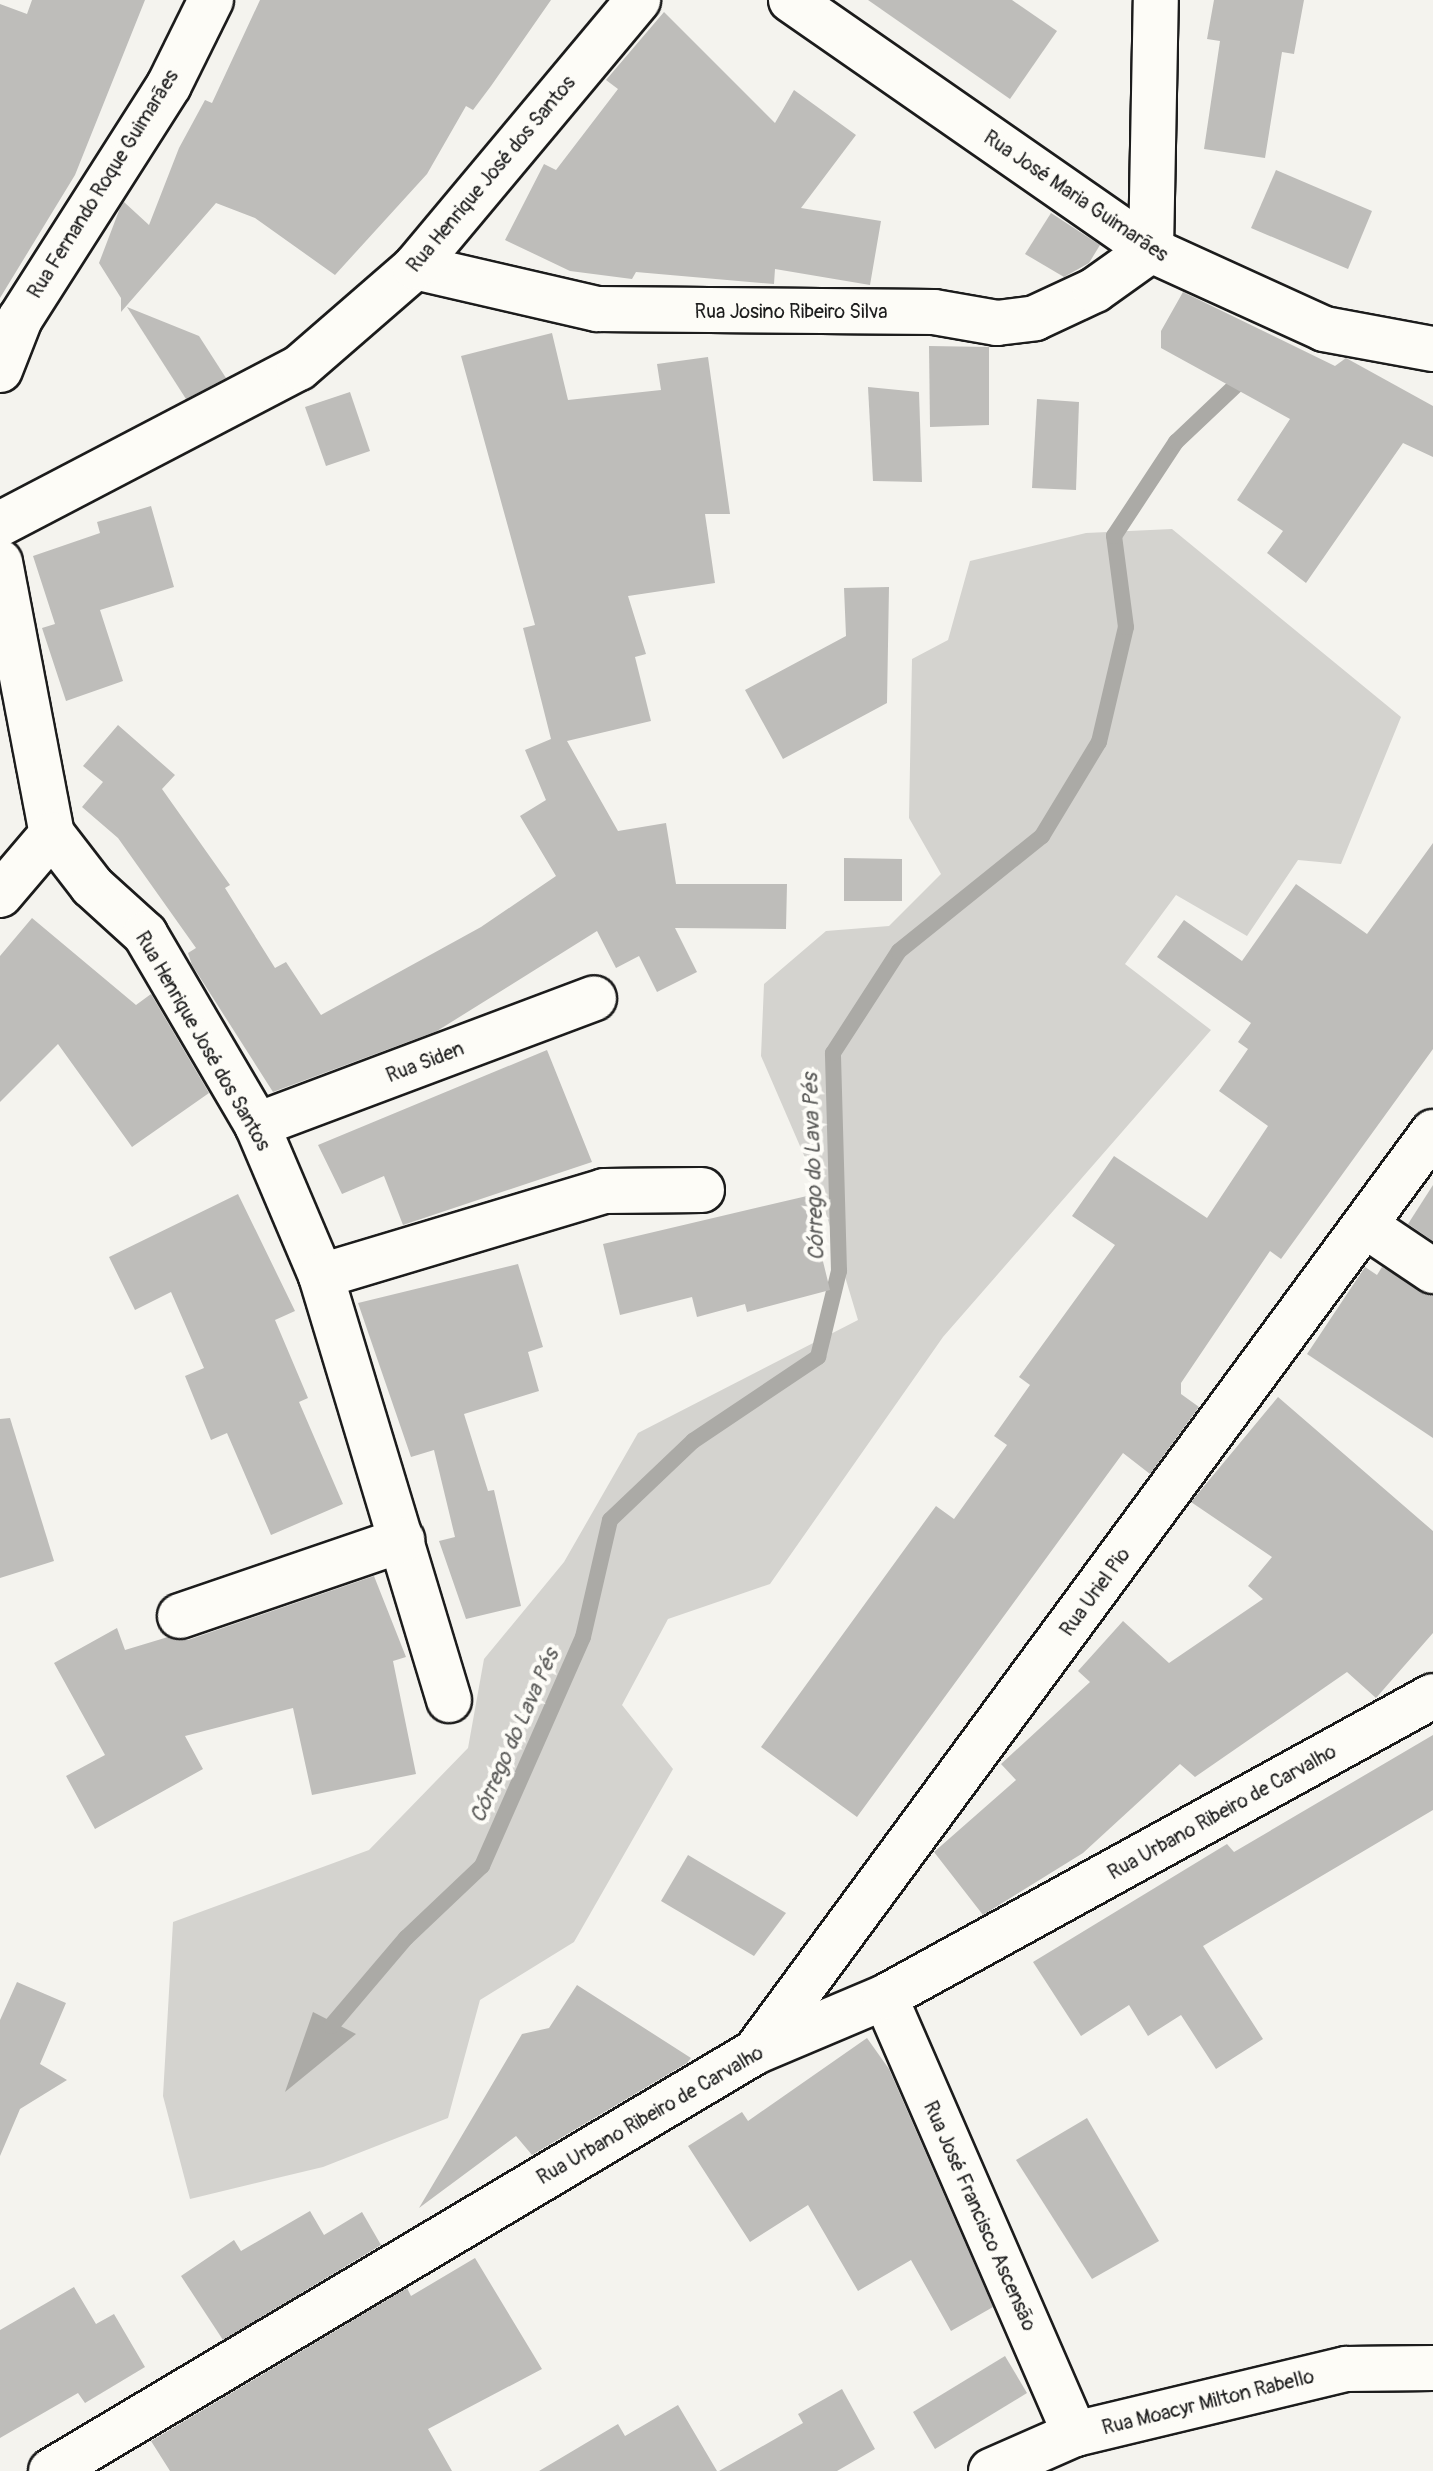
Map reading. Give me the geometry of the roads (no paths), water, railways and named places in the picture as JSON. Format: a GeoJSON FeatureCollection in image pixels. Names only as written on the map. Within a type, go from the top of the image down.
{"type":"FeatureCollection","features":[{"type":"Feature","properties":{"kind":"street","name":"Rua Fernando Roque Guimarães"},"geometry":{"type":"LineString","coordinates":[[0,370],[20,319],[169,85],[211,0]]}},
{"type":"Feature","properties":{"kind":"street","name":"Rua Henrique José dos Santos"},"geometry":{"type":"LineString","coordinates":[[0,524],[299,368],[415,267],[638,0]]}},
{"type":"Feature","properties":{"kind":"street","name":"Rua José Maria Guimarães"},"geometry":{"type":"LineString","coordinates":[[791,0],[1151,250],[1324,329],[1433,349]]}},
{"type":"Feature","properties":{"kind":"street"},"geometry":{"type":"LineString","coordinates":[[1151,250],[1156,0]]}},
{"type":"Feature","properties":{"kind":"street","name":"Rua Josino Ribeiro Silva"},"geometry":{"type":"LineString","coordinates":[[415,267],[597,309],[934,312],[997,323],[1061,308],[1151,250]]}},
{"type":"Feature","properties":{"kind":"street","name":"Rua Henrique José dos Santos"},"geometry":{"type":"LineString","coordinates":[[2,572],[52,834],[92,886],[145,934],[257,1125],[321,1276],[449,1700]]}},
{"type":"Feature","properties":{"kind":"street"},"geometry":{"type":"LineString","coordinates":[[0,895],[52,834]]}},
{"type":"Feature","properties":{"kind":"street","name":"Rua Siden"},"geometry":{"type":"LineString","coordinates":[[257,1125],[594,998]]}},
{"type":"Feature","properties":{"kind":"street","name":"Rua Uriel Pio"},"geometry":{"type":"LineString","coordinates":[[755,2052],[1433,1132]]}},
{"type":"Feature","properties":{"kind":"street"},"geometry":{"type":"LineString","coordinates":[[321,1276],[604,1191],[702,1190]]}},
{"type":"Feature","properties":{"kind":"street"},"geometry":{"type":"LineString","coordinates":[[1366,1226],[1433,1271]]}},
{"type":"Feature","properties":{"kind":"street"},"geometry":{"type":"LineString","coordinates":[[180,1616],[402,1540]]}},
{"type":"Feature","properties":{"kind":"street","name":"Rua Urbano Ribeiro de Carvalho"},"geometry":{"type":"LineString","coordinates":[[51,2471],[755,2052],[885,1997],[1433,1696]]}},
{"type":"Feature","properties":{"kind":"street","name":"Rua José Francisco Ascensão"},"geometry":{"type":"LineString","coordinates":[[885,1997],[1075,2434]]}},
{"type":"Feature","properties":{"kind":"street","name":"Rua Moacyr Milton Rabello"},"geometry":{"type":"LineString","coordinates":[[991,2471],[1075,2434],[1346,2369],[1433,2368]]}},
{"type":"Feature","properties":{"kind":"waterway","name":"Córrego do Lava Pés"},"geometry":{"type":"LineString","coordinates":[[331,2026],[406,1938],[482,1866],[583,1637],[610,1520],[693,1441],[818,1357],[839,1271],[833,1053],[899,951],[1042,836],[1099,742],[1126,627],[1114,536],[1176,442],[1250,372]]}}]}
